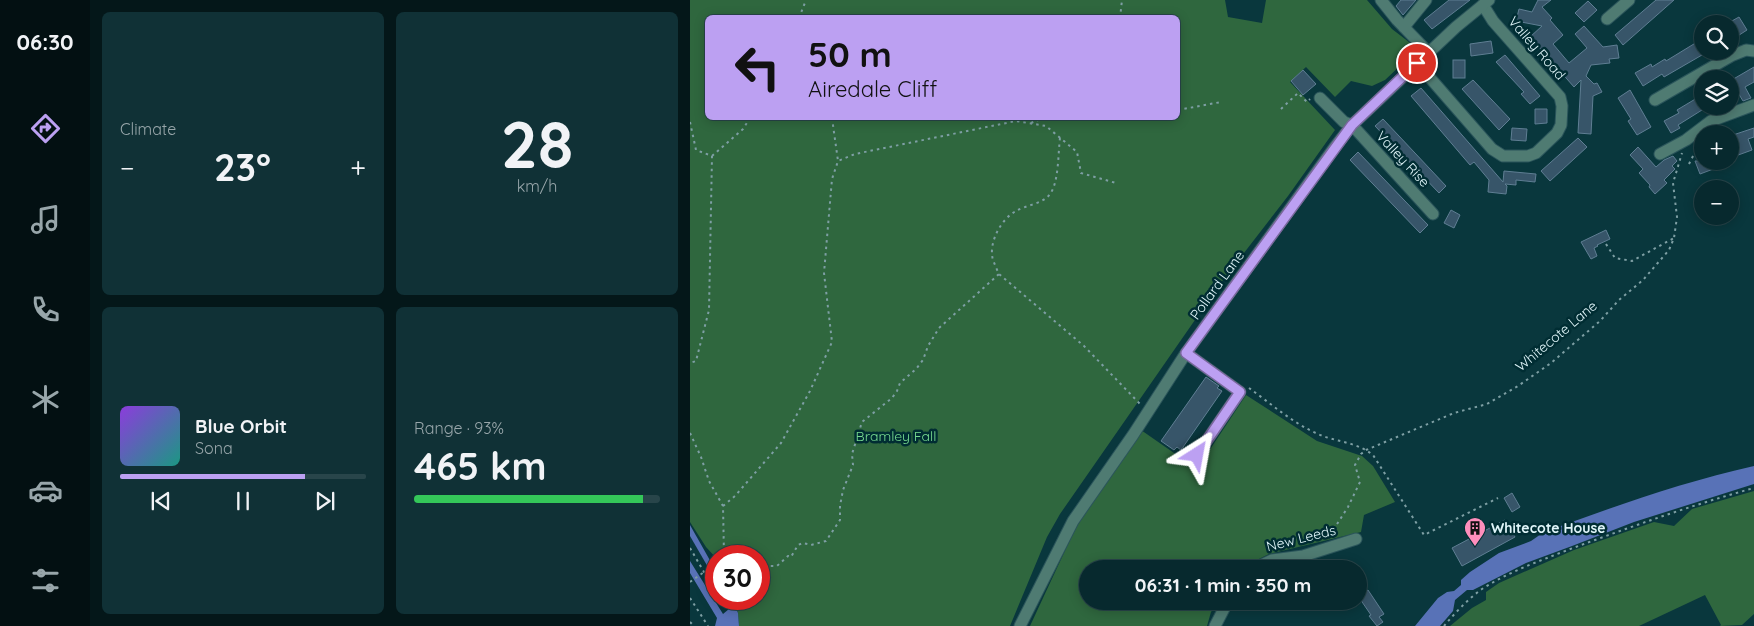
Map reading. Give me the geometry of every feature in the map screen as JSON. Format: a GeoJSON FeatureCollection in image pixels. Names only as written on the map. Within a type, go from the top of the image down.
{"type":"FeatureCollection","features":[{"type":"Feature","properties":{"kind":"street"},"geometry":{"type":"LineString","coordinates":[[1404,26],[1426,0]]}},
{"type":"Feature","properties":{"kind":"street"},"geometry":{"type":"LineString","coordinates":[[1607,19],[1629,0]]}},
{"type":"Feature","properties":{"kind":"street"},"geometry":{"type":"LineString","coordinates":[[1383,1],[1428,52]]}},
{"type":"Feature","properties":{"kind":"street","name":"Pollard Lane"},"geometry":{"type":"LineString","coordinates":[[1020,626],[1073,521],[1186,353],[1352,125],[1428,52],[1486,2]]}},
{"type":"Feature","properties":{"kind":"street","name":"Valley Road"},"geometry":{"type":"LineString","coordinates":[[1417,63],[1492,149],[1502,156],[1528,156],[1536,153],[1557,133],[1561,124],[1562,106],[1560,97],[1493,21],[1486,2]]}},
{"type":"Feature","properties":{"kind":"street"},"geometry":{"type":"LineString","coordinates":[[1655,100],[1731,56],[1746,50],[1754,51]]}},
{"type":"Feature","properties":{"kind":"street","name":"Valley Rise"},"geometry":{"type":"LineString","coordinates":[[1320,98],[1344,122],[1352,125],[1433,214]]}},
{"type":"Feature","properties":{"kind":"street"},"geometry":{"type":"LineString","coordinates":[[1660,154],[1686,140],[1711,121],[1754,105]]}},
{"type":"Feature","properties":{"kind":"street"},"geometry":{"type":"LineString","coordinates":[[1186,353],[1240,392],[1197,455]]}},
{"type":"Feature","properties":{"kind":"street","name":"New Leeds"},"geometry":{"type":"LineString","coordinates":[[1272,560],[1303,556],[1356,538]]}},
{"type":"Feature","properties":{"kind":"street"},"geometry":{"type":"LineString","coordinates":[[1215,626],[1223,610]]}},
{"type":"Feature","properties":{"kind":"path"},"geometry":{"type":"LineString","coordinates":[[800,15],[806,0]]}},
{"type":"Feature","properties":{"kind":"path"},"geometry":{"type":"LineString","coordinates":[[1120,15],[1122,0]]}},
{"type":"Feature","properties":{"kind":"path"},"geometry":{"type":"LineString","coordinates":[[1281,109],[1298,93]]}},
{"type":"Feature","properties":{"kind":"path"},"geometry":{"type":"LineString","coordinates":[[1180,110],[1221,102]]}},
{"type":"Feature","properties":{"kind":"path"},"geometry":{"type":"LineString","coordinates":[[690,363],[696,361],[710,310],[712,156],[743,129],[749,120]]}},
{"type":"Feature","properties":{"kind":"path"},"geometry":{"type":"LineString","coordinates":[[724,506],[782,443],[810,391],[832,342],[824,273],[832,180],[838,161],[832,120]]}},
{"type":"Feature","properties":{"kind":"path"},"geometry":{"type":"LineString","coordinates":[[1030,123],[1038,120]]}},
{"type":"Feature","properties":{"kind":"path"},"geometry":{"type":"LineString","coordinates":[[838,161],[855,154],[1016,121],[1046,126],[1077,152],[1081,173],[1116,183]]}},
{"type":"Feature","properties":{"kind":"path"},"geometry":{"type":"LineString","coordinates":[[690,122],[696,150],[712,156]]}},
{"type":"Feature","properties":{"kind":"path"},"geometry":{"type":"LineString","coordinates":[[1060,137],[1055,186],[1049,196],[1015,211],[1004,219],[993,245],[992,258],[999,274],[1084,346],[1148,412]]}},
{"type":"Feature","properties":{"kind":"path","name":"Whitecote Lane"},"geometry":{"type":"LineString","coordinates":[[1366,450],[1454,412],[1487,404],[1518,386],[1550,363],[1600,321],[1619,300],[1643,280],[1669,250],[1674,238],[1677,217],[1673,183],[1686,140]]}},
{"type":"Feature","properties":{"kind":"path"},"geometry":{"type":"LineString","coordinates":[[1689,164],[1694,154]]}},
{"type":"Feature","properties":{"kind":"path"},"geometry":{"type":"LineString","coordinates":[[1606,244],[1615,258],[1632,261],[1674,238]]}},
{"type":"Feature","properties":{"kind":"path"},"geometry":{"type":"LineString","coordinates":[[770,566],[777,566],[788,556],[791,557],[798,546],[803,543],[811,545],[821,543],[829,537],[840,520],[843,490],[853,465],[852,454],[862,422],[898,391],[900,383],[923,360],[928,346],[939,328],[999,274]]}},
{"type":"Feature","properties":{"kind":"path"},"geometry":{"type":"LineString","coordinates":[[1248,388],[1309,430],[1366,450],[1379,462],[1424,535],[1498,498]]}},
{"type":"Feature","properties":{"kind":"path"},"geometry":{"type":"LineString","coordinates":[[690,434],[701,457],[709,481],[724,506],[724,545]]}},
{"type":"Feature","properties":{"kind":"path"},"geometry":{"type":"LineString","coordinates":[[1330,536],[1348,507],[1360,482],[1355,465],[1361,454],[1366,450]]}},
{"type":"Feature","properties":{"kind":"path"},"geometry":{"type":"LineString","coordinates":[[1444,626],[1481,590],[1527,566],[1670,513],[1754,488]]}},
{"type":"Feature","properties":{"kind":"path"},"geometry":{"type":"LineString","coordinates":[[690,548],[704,572],[690,582]]}},
{"type":"Feature","properties":{"kind":"path"},"geometry":{"type":"LineString","coordinates":[[690,598],[708,626]]}},
{"type":"Feature","properties":{"kind":"path"},"geometry":{"type":"LineString","coordinates":[[690,622],[694,626]]}},
{"type":"Feature","properties":{"kind":"green space","name":"Bramley Fall"},"geometry":{"type":"Polygon","coordinates":[[[690,0],[1225,0],[1228,17],[1262,23],[1266,0],[1367,0],[1392,29],[1418,49],[1385,80],[1372,86],[1351,81],[1335,97],[1306,67],[1290,82],[1335,130],[1288,196],[1220,284],[1060,514],[1047,537],[1010,626],[739,626],[737,610],[770,610],[770,545],[705,545],[690,522],[690,0]]]}},
{"type":"Feature","properties":{"kind":"green space"},"geometry":{"type":"Polygon","coordinates":[[[1246,395],[1317,441],[1362,456],[1373,466],[1395,502],[1364,515],[1361,532],[1269,554],[1257,560],[1079,560],[1079,610],[1212,610],[1207,626],[1030,626],[1076,527],[1141,430],[1197,469],[1246,395]]]}},
{"type":"Feature","properties":{"kind":"green space"},"geometry":{"type":"Polygon","coordinates":[[[1754,491],[1754,614],[1742,625],[1720,626],[1705,595],[1639,626],[1450,626],[1472,608],[1486,600],[1486,592],[1499,583],[1574,550],[1654,522],[1674,526],[1692,509],[1754,491]]]}},
{"type":"Feature","properties":{"kind":"water"},"geometry":{"type":"Polygon","coordinates":[[[1754,466],[1754,484],[1634,522],[1526,563],[1473,590],[1467,590],[1455,600],[1453,611],[1440,626],[1415,626],[1438,598],[1447,592],[1454,591],[1461,585],[1461,580],[1470,572],[1499,553],[1531,541],[1544,532],[1622,504],[1674,487],[1754,466]]]}},
{"type":"Feature","properties":{"kind":"water"},"geometry":{"type":"Polygon","coordinates":[[[690,525],[705,552],[705,562],[690,536],[690,525]]]}},
{"type":"Feature","properties":{"kind":"water"},"geometry":{"type":"Polygon","coordinates":[[[690,561],[705,585],[705,598],[690,573],[690,561]]]}},
{"type":"Feature","properties":{"kind":"water"},"geometry":{"type":"Polygon","coordinates":[[[712,610],[721,610],[723,614],[728,610],[737,610],[739,626],[715,626],[717,618],[712,610]]]}},
{"type":"Feature","properties":{"kind":"building"},"geometry":{"type":"Polygon","coordinates":[[[1401,0],[1416,0],[1403,15],[1396,6],[1401,0]]]}},
{"type":"Feature","properties":{"kind":"building"},"geometry":{"type":"Polygon","coordinates":[[[1449,0],[1470,0],[1432,29],[1424,20],[1449,0]]]}},
{"type":"Feature","properties":{"kind":"building"},"geometry":{"type":"Polygon","coordinates":[[[1538,0],[1551,0],[1542,7],[1563,35],[1553,44],[1569,63],[1587,48],[1575,34],[1584,26],[1603,47],[1617,45],[1619,58],[1609,59],[1610,63],[1591,65],[1586,76],[1594,84],[1597,83],[1602,92],[1593,96],[1591,134],[1578,133],[1581,80],[1574,87],[1530,37],[1542,26],[1516,21],[1519,9],[1532,12],[1538,0]]]}},
{"type":"Feature","properties":{"kind":"building"},"geometry":{"type":"Polygon","coordinates":[[[1656,0],[1674,0],[1623,45],[1615,35],[1656,0]]]}},
{"type":"Feature","properties":{"kind":"building"},"geometry":{"type":"Polygon","coordinates":[[[1588,1],[1597,10],[1584,22],[1575,13],[1588,1]]]}},
{"type":"Feature","properties":{"kind":"building"},"geometry":{"type":"Polygon","coordinates":[[[1739,17],[1747,30],[1739,35],[1739,17]]]}},
{"type":"Feature","properties":{"kind":"building"},"geometry":{"type":"Polygon","coordinates":[[[1491,41],[1493,53],[1471,56],[1470,44],[1491,41]]]}},
{"type":"Feature","properties":{"kind":"building"},"geometry":{"type":"Polygon","coordinates":[[[1694,44],[1694,60],[1664,77],[1662,74],[1643,86],[1635,73],[1651,64],[1652,67],[1665,59],[1666,61],[1694,44]]]}},
{"type":"Feature","properties":{"kind":"building"},"geometry":{"type":"Polygon","coordinates":[[[1505,55],[1540,96],[1530,104],[1521,94],[1524,92],[1496,62],[1505,55]]]}},
{"type":"Feature","properties":{"kind":"building"},"geometry":{"type":"Polygon","coordinates":[[[1453,60],[1465,60],[1465,78],[1453,78],[1453,60]]]}},
{"type":"Feature","properties":{"kind":"building"},"geometry":{"type":"Polygon","coordinates":[[[1754,67],[1754,82],[1745,87],[1751,98],[1743,101],[1739,94],[1739,76],[1754,67]]]}},
{"type":"Feature","properties":{"kind":"building"},"geometry":{"type":"Polygon","coordinates":[[[1303,70],[1316,84],[1303,95],[1291,81],[1303,70]]]}},
{"type":"Feature","properties":{"kind":"building"},"geometry":{"type":"Polygon","coordinates":[[[1473,80],[1510,119],[1499,130],[1462,89],[1473,80]]]}},
{"type":"Feature","properties":{"kind":"building"},"geometry":{"type":"Polygon","coordinates":[[[1421,88],[1503,182],[1504,171],[1536,174],[1535,182],[1516,180],[1516,185],[1505,184],[1507,186],[1506,194],[1488,192],[1489,180],[1474,162],[1470,165],[1411,96],[1421,88]]]}},
{"type":"Feature","properties":{"kind":"building"},"geometry":{"type":"Polygon","coordinates":[[[1630,90],[1651,127],[1637,135],[1628,121],[1631,119],[1618,98],[1630,90]]]}},
{"type":"Feature","properties":{"kind":"building"},"geometry":{"type":"Polygon","coordinates":[[[1694,100],[1694,115],[1678,125],[1680,128],[1671,133],[1664,121],[1679,113],[1677,110],[1694,100]]]}},
{"type":"Feature","properties":{"kind":"building"},"geometry":{"type":"Polygon","coordinates":[[[1535,109],[1547,109],[1547,123],[1535,124],[1535,109]]]}},
{"type":"Feature","properties":{"kind":"building"},"geometry":{"type":"Polygon","coordinates":[[[1383,119],[1446,186],[1439,193],[1375,126],[1383,119]]]}},
{"type":"Feature","properties":{"kind":"building"},"geometry":{"type":"Polygon","coordinates":[[[1512,128],[1527,129],[1526,141],[1511,140],[1512,128]]]}},
{"type":"Feature","properties":{"kind":"building"},"geometry":{"type":"Polygon","coordinates":[[[1754,128],[1754,137],[1748,139],[1752,150],[1739,155],[1739,133],[1754,128]]]}},
{"type":"Feature","properties":{"kind":"building"},"geometry":{"type":"Polygon","coordinates":[[[1578,138],[1587,147],[1550,181],[1541,171],[1578,138]]]}},
{"type":"Feature","properties":{"kind":"building"},"geometry":{"type":"Polygon","coordinates":[[[1638,147],[1656,167],[1664,160],[1673,156],[1677,161],[1672,166],[1675,169],[1664,180],[1667,183],[1655,194],[1639,173],[1643,169],[1630,155],[1638,147]]]}},
{"type":"Feature","properties":{"kind":"building"},"geometry":{"type":"Polygon","coordinates":[[[1358,152],[1428,225],[1420,233],[1350,160],[1358,152]]]}},
{"type":"Feature","properties":{"kind":"building"},"geometry":{"type":"Polygon","coordinates":[[[1698,170],[1711,170],[1700,174],[1698,170]]]}},
{"type":"Feature","properties":{"kind":"building"},"geometry":{"type":"Polygon","coordinates":[[[1451,210],[1460,215],[1454,228],[1444,223],[1451,210]]]}},
{"type":"Feature","properties":{"kind":"building"},"geometry":{"type":"Polygon","coordinates":[[[1606,230],[1610,239],[1594,248],[1597,256],[1591,259],[1581,242],[1606,230]]]}},
{"type":"Feature","properties":{"kind":"building"},"geometry":{"type":"Polygon","coordinates":[[[1206,377],[1219,386],[1217,388],[1222,391],[1181,450],[1177,447],[1174,450],[1161,441],[1206,377]]]}},
{"type":"Feature","properties":{"kind":"building"},"geometry":{"type":"Polygon","coordinates":[[[1512,493],[1520,507],[1512,512],[1504,498],[1512,493]]]}},
{"type":"Feature","properties":{"kind":"building"},"geometry":{"type":"Polygon","coordinates":[[[1505,520],[1515,537],[1462,566],[1452,548],[1505,520]]]}},
{"type":"Feature","properties":{"kind":"building"},"geometry":{"type":"Polygon","coordinates":[[[1367,591],[1384,614],[1379,617],[1383,622],[1377,626],[1369,616],[1371,615],[1367,609],[1367,591]]]}},
{"type":"Feature","properties":{"kind":"place","name":"Whitecote House"},"geometry":{"type":"Point","coordinates":[1475,547]}},
{"type":"Feature","properties":{"kind":"route"},"geometry":{"type":"LineString","coordinates":[[1197,455],[1240,392],[1186,353],[1352,125],[1417,63]]}}]}
